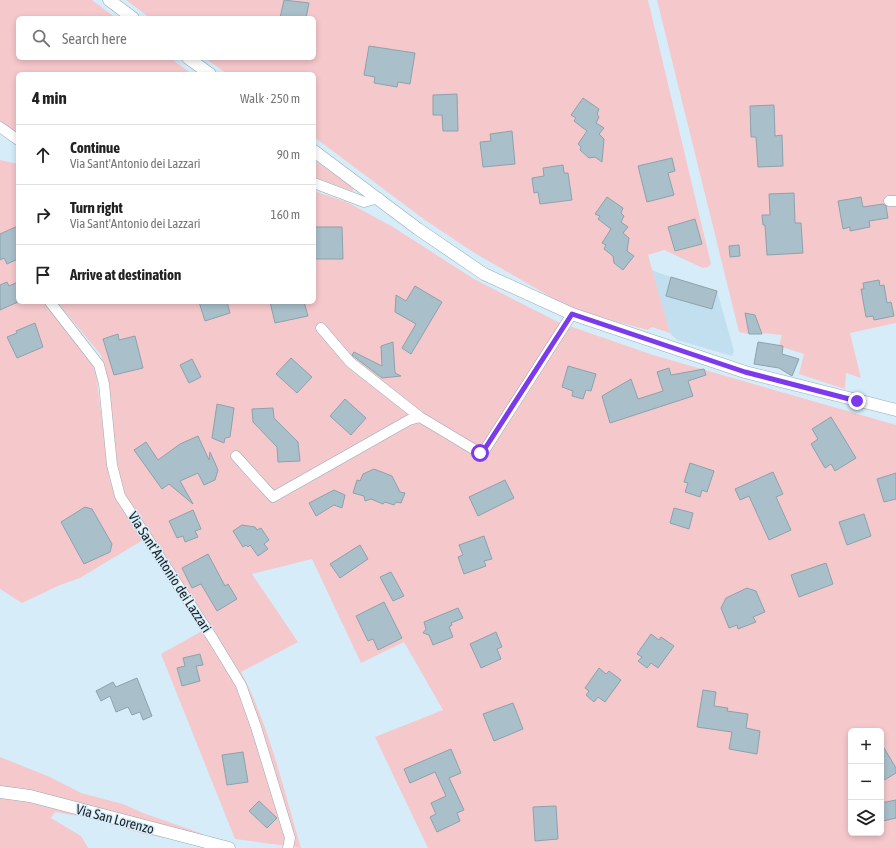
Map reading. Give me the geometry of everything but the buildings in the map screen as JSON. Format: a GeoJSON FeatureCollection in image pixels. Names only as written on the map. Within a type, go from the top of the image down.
{"type":"FeatureCollection","features":[{"type":"Feature","properties":{"kind":"street"},"geometry":{"type":"LineString","coordinates":[[109,0],[130,16]]}},
{"type":"Feature","properties":{"kind":"street"},"geometry":{"type":"LineString","coordinates":[[191,60],[207,72]]}},
{"type":"Feature","properties":{"kind":"street"},"geometry":{"type":"LineString","coordinates":[[0,127],[16,139]]}},
{"type":"Feature","properties":{"kind":"street"},"geometry":{"type":"LineString","coordinates":[[316,152],[379,198],[418,229],[484,274],[572,314],[745,372],[896,410]]}},
{"type":"Feature","properties":{"kind":"street"},"geometry":{"type":"LineString","coordinates":[[316,184],[364,202],[379,198]]}},
{"type":"Feature","properties":{"kind":"street","name":"Via Sant'Antonio dei Lazzari"},"geometry":{"type":"LineString","coordinates":[[52,304],[99,365],[104,384],[112,465],[120,496],[213,639],[241,685],[256,727],[290,838],[288,848]]}},
{"type":"Feature","properties":{"kind":"street"},"geometry":{"type":"LineString","coordinates":[[321,328],[350,362],[420,417],[480,453],[484,450],[572,314]]}},
{"type":"Feature","properties":{"kind":"street"},"geometry":{"type":"LineString","coordinates":[[236,456],[273,497],[409,420],[420,417]]}},
{"type":"Feature","properties":{"kind":"street","name":"Via San Lorenzo"},"geometry":{"type":"LineString","coordinates":[[0,792],[30,796],[229,848]]}},
{"type":"Feature","properties":{"kind":"shaded area"},"geometry":{"type":"Polygon","coordinates":[[[0,0],[92,0],[113,16],[16,16],[16,60],[173,60],[189,72],[16,72],[16,132],[0,121],[0,0]]]}},
{"type":"Feature","properties":{"kind":"shaded area"},"geometry":{"type":"Polygon","coordinates":[[[126,0],[648,0],[711,264],[708,267],[703,268],[664,250],[648,255],[670,333],[652,327],[648,330],[588,314],[556,300],[473,252],[425,220],[316,138],[316,72],[224,72],[208,60],[316,60],[316,16],[147,16],[126,0]]]}},
{"type":"Feature","properties":{"kind":"shaded area"},"geometry":{"type":"Polygon","coordinates":[[[657,0],[896,0],[896,323],[850,333],[861,378],[846,373],[845,389],[799,374],[804,354],[779,346],[782,335],[762,333],[755,315],[745,313],[749,334],[739,332],[657,0]]]}},
{"type":"Feature","properties":{"kind":"shaded area"},"geometry":{"type":"Polygon","coordinates":[[[0,160],[16,164],[16,304],[46,304],[90,358],[96,374],[110,482],[119,478],[106,373],[101,355],[59,304],[316,304],[316,192],[347,202],[393,227],[474,279],[558,322],[653,355],[896,425],[896,848],[428,848],[375,737],[443,710],[404,642],[361,663],[312,559],[252,574],[298,642],[241,672],[260,713],[268,736],[301,848],[235,839],[161,654],[202,631],[143,540],[80,578],[60,585],[22,603],[0,589],[0,160]]]}},
{"type":"Feature","properties":{"kind":"shaded area"},"geometry":{"type":"Polygon","coordinates":[[[316,161],[353,187],[354,190],[352,191],[316,178],[316,161]]]}},
{"type":"Feature","properties":{"kind":"shaded area"},"geometry":{"type":"Polygon","coordinates":[[[651,270],[671,277],[666,296],[711,309],[717,291],[734,351],[732,356],[677,340],[670,333],[651,270]]]}},
{"type":"Feature","properties":{"kind":"shaded area"},"geometry":{"type":"Polygon","coordinates":[[[0,757],[50,777],[81,793],[123,804],[143,813],[203,834],[178,840],[144,834],[90,818],[55,812],[51,818],[81,836],[88,848],[0,848],[0,757]]]}},
{"type":"Feature","properties":{"kind":"route"},"geometry":{"type":"LineString","coordinates":[[480,453],[484,450],[572,314],[745,372],[857,401]]}}]}
